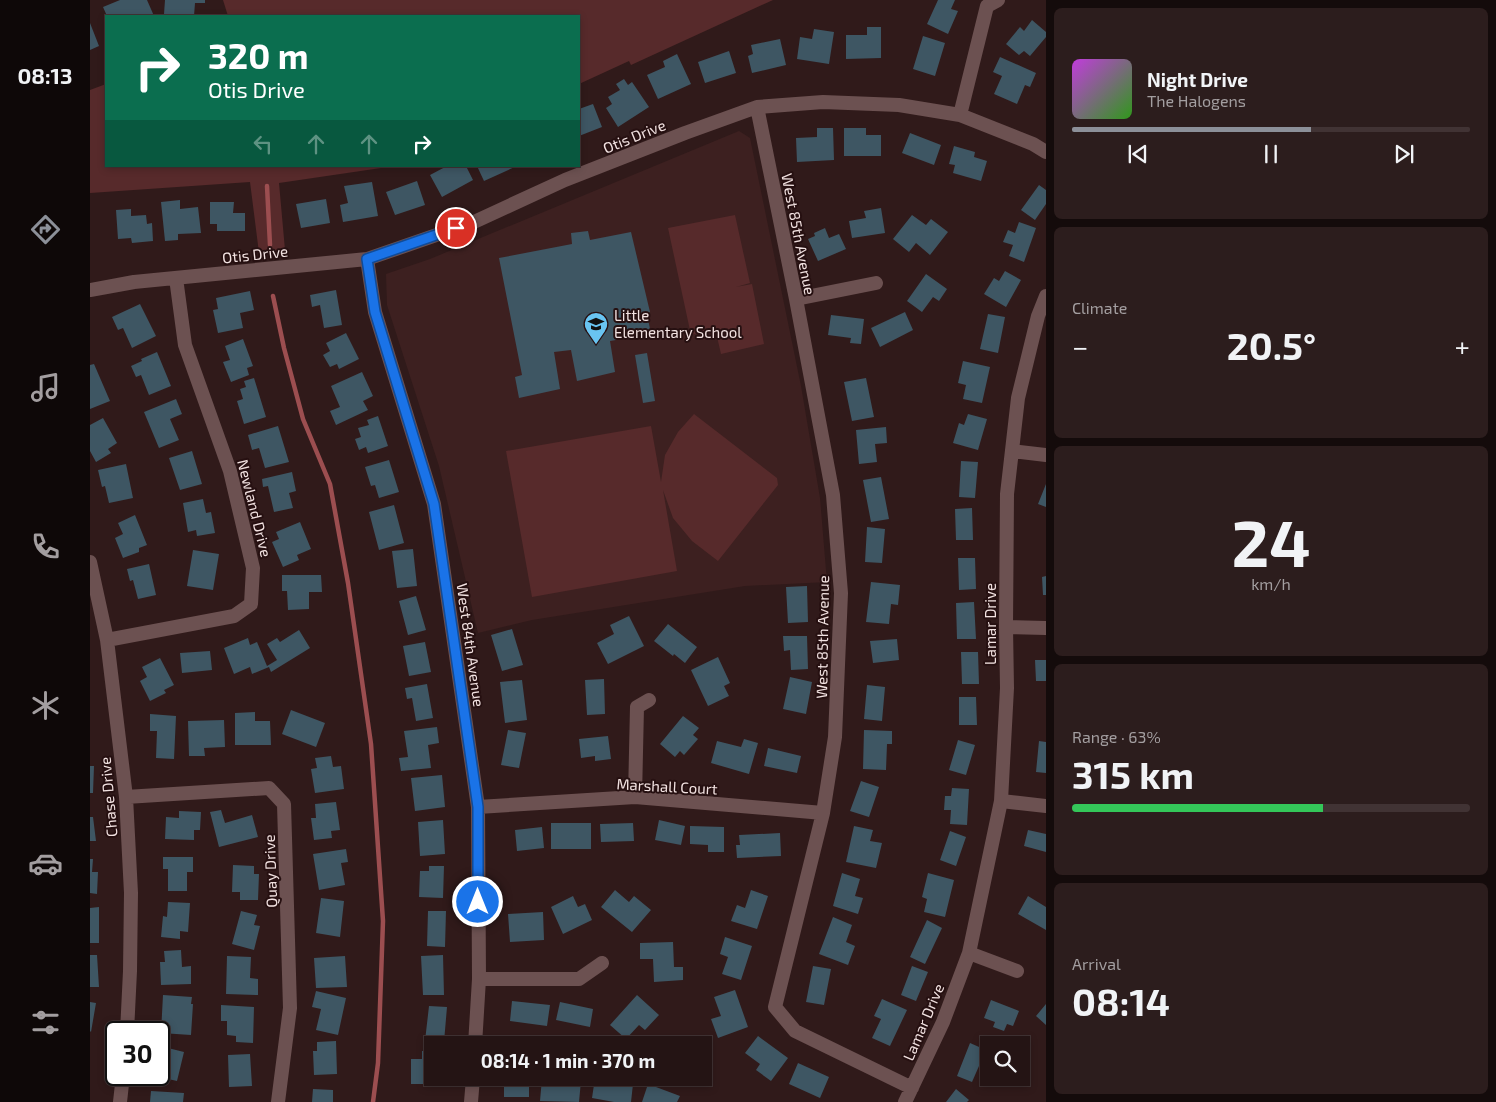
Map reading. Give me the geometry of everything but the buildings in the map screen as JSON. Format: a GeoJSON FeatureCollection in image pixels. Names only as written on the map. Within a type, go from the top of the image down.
{"type":"FeatureCollection","features":[{"type":"Feature","properties":{"kind":"street"},"geometry":{"type":"LineString","coordinates":[[960,115],[986,6],[998,0]]}},
{"type":"Feature","properties":{"kind":"street","name":"Otis Drive"},"geometry":{"type":"LineString","coordinates":[[90,290],[134,282],[367,259],[474,222],[565,180],[757,107],[823,102],[899,105],[960,115],[1033,144],[1046,152]]}},
{"type":"Feature","properties":{"kind":"street","name":"West 85th Avenue"},"geometry":{"type":"LineString","coordinates":[[757,107],[833,495],[841,593],[835,737],[824,813],[775,1008],[795,1031],[912,1088]]}},
{"type":"Feature","properties":{"kind":"street","name":"West 84th Avenue"},"geometry":{"type":"LineString","coordinates":[[367,259],[375,312],[434,504],[478,807],[479,979],[476,1036]]}},
{"type":"Feature","properties":{"kind":"street","name":"Newland Drive"},"geometry":{"type":"LineString","coordinates":[[107,640],[234,616],[251,604],[253,568],[230,471],[185,345],[176,278]]}},
{"type":"Feature","properties":{"kind":"street"},"geometry":{"type":"LineString","coordinates":[[796,299],[876,283]]}},
{"type":"Feature","properties":{"kind":"street","name":"Lamar Drive"},"geometry":{"type":"LineString","coordinates":[[906,1102],[943,1022],[969,953],[1001,801],[1007,688],[1007,494],[1018,398],[1038,316],[1046,296]]}},
{"type":"Feature","properties":{"kind":"street"},"geometry":{"type":"LineString","coordinates":[[1012,451],[1046,455]]}},
{"type":"Feature","properties":{"kind":"street","name":"Chase Drive"},"geometry":{"type":"LineString","coordinates":[[90,562],[107,640],[126,797],[131,893],[128,1021]]}},
{"type":"Feature","properties":{"kind":"street"},"geometry":{"type":"LineString","coordinates":[[1006,627],[1046,628]]}},
{"type":"Feature","properties":{"kind":"street"},"geometry":{"type":"LineString","coordinates":[[635,797],[637,707],[649,700]]}},
{"type":"Feature","properties":{"kind":"street","name":"Quay Drive"},"geometry":{"type":"LineString","coordinates":[[126,797],[269,788],[284,804],[290,1008],[278,1102]]}},
{"type":"Feature","properties":{"kind":"street","name":"Marshall Court"},"geometry":{"type":"LineString","coordinates":[[478,807],[635,797],[824,813]]}},
{"type":"Feature","properties":{"kind":"street"},"geometry":{"type":"LineString","coordinates":[[1001,801],[1046,806]]}},
{"type":"Feature","properties":{"kind":"street"},"geometry":{"type":"LineString","coordinates":[[969,953],[1017,971]]}},
{"type":"Feature","properties":{"kind":"street"},"geometry":{"type":"LineString","coordinates":[[479,979],[579,979],[602,963]]}},
{"type":"Feature","properties":{"kind":"street"},"geometry":{"type":"LineString","coordinates":[[120,1102],[122,1086]]}},
{"type":"Feature","properties":{"kind":"street"},"geometry":{"type":"LineString","coordinates":[[471,1102],[472,1086]]}},
{"type":"Feature","properties":{"kind":"shaded area"},"geometry":{"type":"Polygon","coordinates":[[[223,0],[773,0],[631,65],[629,61],[580,84],[580,15],[228,15],[223,0]]]}},
{"type":"Feature","properties":{"kind":"shaded area"},"geometry":{"type":"Polygon","coordinates":[[[105,84],[105,167],[384,167],[279,183],[285,250],[259,253],[250,182],[90,193],[90,90],[105,84]]]}},
{"type":"Feature","properties":{"kind":"shaded area","name":"Little Elementary School"},"geometry":{"type":"Polygon","coordinates":[[[739,131],[750,138],[801,386],[820,498],[827,582],[745,586],[532,620],[478,633],[439,466],[387,305],[386,274],[430,259],[739,131]]]}},
{"type":"Feature","properties":{"kind":"shaded area"},"geometry":{"type":"Polygon","coordinates":[[[735,215],[750,283],[736,287],[752,284],[764,344],[721,354],[715,328],[691,335],[668,228],[735,215]]]}},
{"type":"Feature","properties":{"kind":"shaded area"},"geometry":{"type":"Polygon","coordinates":[[[694,414],[777,478],[778,485],[718,561],[692,541],[673,518],[663,490],[677,571],[532,597],[506,451],[651,426],[661,482],[665,455],[678,432],[694,414]]]}},
{"type":"Feature","properties":{"kind":"waterway"},"geometry":{"type":"LineString","coordinates":[[267,186],[270,245]]}},
{"type":"Feature","properties":{"kind":"waterway"},"geometry":{"type":"LineString","coordinates":[[273,296],[284,348],[303,419],[330,484],[348,583],[371,744],[383,921],[378,1063],[373,1102]]}},
{"type":"Feature","properties":{"kind":"place","name":"Little Elementary School"},"geometry":{"type":"Point","coordinates":[596,345]}},
{"type":"Feature","properties":{"kind":"route"},"geometry":{"type":"LineString","coordinates":[[456,228],[367,259],[375,312],[434,504],[478,807],[478,902]]}}]}
